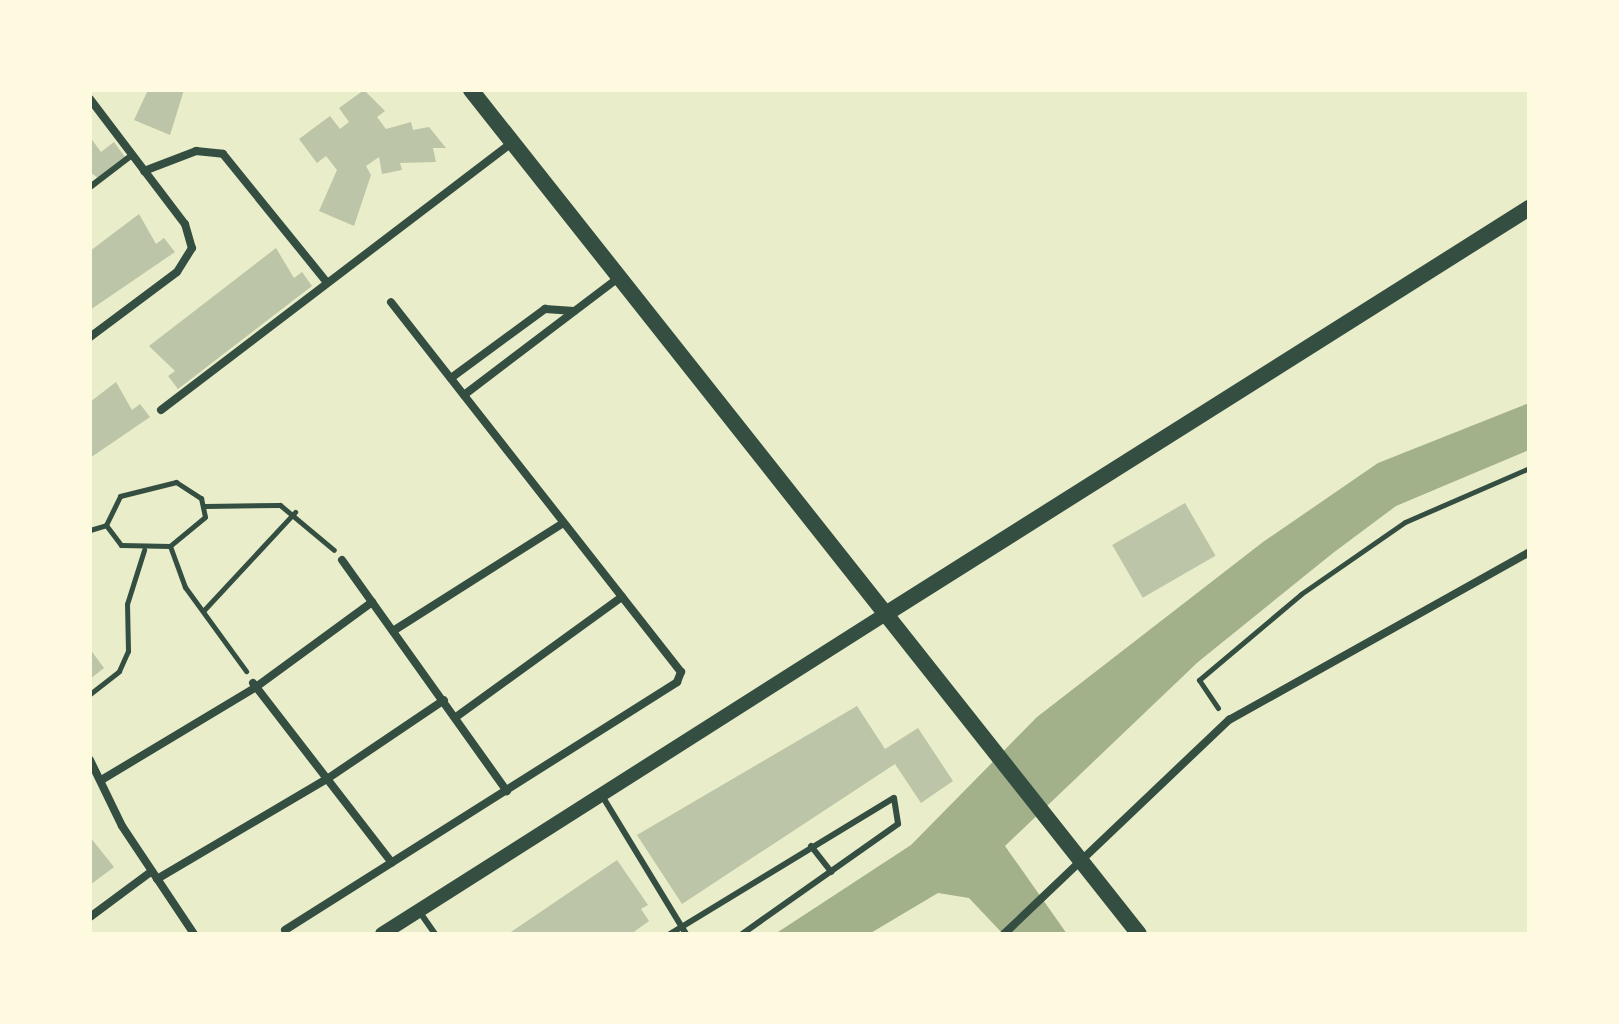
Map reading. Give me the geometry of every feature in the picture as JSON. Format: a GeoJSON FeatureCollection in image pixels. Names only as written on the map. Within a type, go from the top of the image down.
{"type":"FeatureCollection","features":[{"type":"Feature","properties":{"kind":"main road"},"geometry":{"type":"LineString","coordinates":[[471,90],[1139,934]]}},
{"type":"Feature","properties":{"kind":"main road"},"geometry":{"type":"LineString","coordinates":[[884,615],[1529,208]]}},
{"type":"Feature","properties":{"kind":"street"},"geometry":{"type":"LineString","coordinates":[[90,99],[191,234],[189,259],[90,337]]}},
{"type":"Feature","properties":{"kind":"street"},"geometry":{"type":"LineString","coordinates":[[161,410],[325,280],[512,143]]}},
{"type":"Feature","properties":{"kind":"street"},"geometry":{"type":"LineString","coordinates":[[144,171],[196,151],[223,154],[325,280]]}},
{"type":"Feature","properties":{"kind":"street"},"geometry":{"type":"LineString","coordinates":[[464,395],[618,278]]}},
{"type":"Feature","properties":{"kind":"street"},"geometry":{"type":"LineString","coordinates":[[285,930],[677,682],[681,672],[391,302]]}},
{"type":"Feature","properties":{"kind":"street"},"geometry":{"type":"LineString","coordinates":[[451,378],[545,309],[574,311]]}},
{"type":"Feature","properties":{"kind":"street"},"geometry":{"type":"LineString","coordinates":[[393,631],[563,523]]}},
{"type":"Feature","properties":{"kind":"street"},"geometry":{"type":"LineString","coordinates":[[1004,934],[1046,898],[1229,720],[1529,552]]}},
{"type":"Feature","properties":{"kind":"street"},"geometry":{"type":"LineString","coordinates":[[342,560],[507,791]]}},
{"type":"Feature","properties":{"kind":"street"},"geometry":{"type":"LineString","coordinates":[[456,717],[622,597]]}},
{"type":"Feature","properties":{"kind":"street"},"geometry":{"type":"LineString","coordinates":[[103,779],[254,685],[372,602]]}},
{"type":"Feature","properties":{"kind":"street"},"geometry":{"type":"LineString","coordinates":[[382,934],[884,615]]}},
{"type":"Feature","properties":{"kind":"street"},"geometry":{"type":"LineString","coordinates":[[254,685],[392,863]]}},
{"type":"Feature","properties":{"kind":"street"},"geometry":{"type":"LineString","coordinates":[[90,917],[154,875],[327,779],[444,700]]}},
{"type":"Feature","properties":{"kind":"street"},"geometry":{"type":"LineString","coordinates":[[90,760],[154,875],[194,934]]}},
{"type":"Feature","properties":{"kind":"lane"},"geometry":{"type":"LineString","coordinates":[[90,187],[132,155]]}},
{"type":"Feature","properties":{"kind":"lane"},"geometry":{"type":"LineString","coordinates":[[601,794],[686,934]]}},
{"type":"Feature","properties":{"kind":"lane"},"geometry":{"type":"LineString","coordinates":[[670,934],[887,798],[900,806],[898,824],[742,934]]}},
{"type":"Feature","properties":{"kind":"lane"},"geometry":{"type":"LineString","coordinates":[[811,846],[831,872]]}},
{"type":"Feature","properties":{"kind":"lane"},"geometry":{"type":"LineString","coordinates":[[419,911],[435,934]]}},
{"type":"Feature","properties":{"kind":"path"},"geometry":{"type":"LineString","coordinates":[[1229,720],[1201,689],[1207,670],[1405,522],[1529,468]]}},
{"type":"Feature","properties":{"kind":"path"},"geometry":{"type":"LineString","coordinates":[[90,530],[106,525],[120,496],[147,484],[176,482],[205,506],[258,504],[295,512],[342,560]]}},
{"type":"Feature","properties":{"kind":"path"},"geometry":{"type":"LineString","coordinates":[[106,525],[121,545],[144,550],[170,546],[205,517],[205,506]]}},
{"type":"Feature","properties":{"kind":"path"},"geometry":{"type":"LineString","coordinates":[[204,610],[295,512]]}},
{"type":"Feature","properties":{"kind":"path"},"geometry":{"type":"LineString","coordinates":[[170,546],[178,576],[254,685]]}},
{"type":"Feature","properties":{"kind":"path"},"geometry":{"type":"LineString","coordinates":[[90,694],[119,671],[128,651],[127,604],[144,550]]}},
{"type":"Feature","properties":{"kind":"shaded area"},"geometry":{"type":"Polygon","coordinates":[[[1529,403],[1529,450],[1396,506],[1333,553],[1198,662],[1005,846],[1067,934],[1003,934],[969,898],[938,893],[869,934],[775,934],[911,845],[1037,717],[1263,542],[1378,463],[1529,403]]]}},
{"type":"Feature","properties":{"kind":"building"},"geometry":{"type":"Polygon","coordinates":[[[148,90],[184,90],[170,135],[134,120],[148,90]]]}},
{"type":"Feature","properties":{"kind":"building"},"geometry":{"type":"Polygon","coordinates":[[[364,90],[385,111],[377,117],[386,129],[411,122],[413,130],[429,127],[446,148],[433,148],[436,162],[400,163],[402,170],[382,174],[379,157],[366,166],[371,175],[354,226],[319,211],[337,170],[326,156],[317,163],[299,139],[330,116],[340,129],[349,122],[339,108],[364,90]]]}},
{"type":"Feature","properties":{"kind":"building"},"geometry":{"type":"Polygon","coordinates":[[[90,137],[101,152],[114,142],[125,157],[98,178],[90,172],[90,137]]]}},
{"type":"Feature","properties":{"kind":"building"},"geometry":{"type":"Polygon","coordinates":[[[139,214],[156,244],[164,238],[175,252],[90,310],[90,251],[139,214]]]}},
{"type":"Feature","properties":{"kind":"building"},"geometry":{"type":"Polygon","coordinates":[[[276,248],[294,278],[302,272],[312,286],[178,389],[168,376],[175,371],[149,346],[276,248]]]}},
{"type":"Feature","properties":{"kind":"building"},"geometry":{"type":"Polygon","coordinates":[[[116,382],[132,410],[140,404],[150,417],[90,458],[90,402],[116,382]]]}},
{"type":"Feature","properties":{"kind":"building"},"geometry":{"type":"Polygon","coordinates":[[[1185,503],[1216,556],[1143,598],[1112,545],[1185,503]]]}},
{"type":"Feature","properties":{"kind":"building"},"geometry":{"type":"Polygon","coordinates":[[[90,649],[104,668],[90,679],[90,649]]]}},
{"type":"Feature","properties":{"kind":"building"},"geometry":{"type":"Polygon","coordinates":[[[857,706],[885,749],[918,728],[953,781],[921,803],[895,764],[682,904],[637,835],[857,706]]]}},
{"type":"Feature","properties":{"kind":"building"},"geometry":{"type":"Polygon","coordinates":[[[90,837],[114,867],[90,885],[90,837]]]}},
{"type":"Feature","properties":{"kind":"building"},"geometry":{"type":"Polygon","coordinates":[[[617,860],[648,905],[641,909],[649,921],[631,934],[508,934],[617,860]]]}}]}
